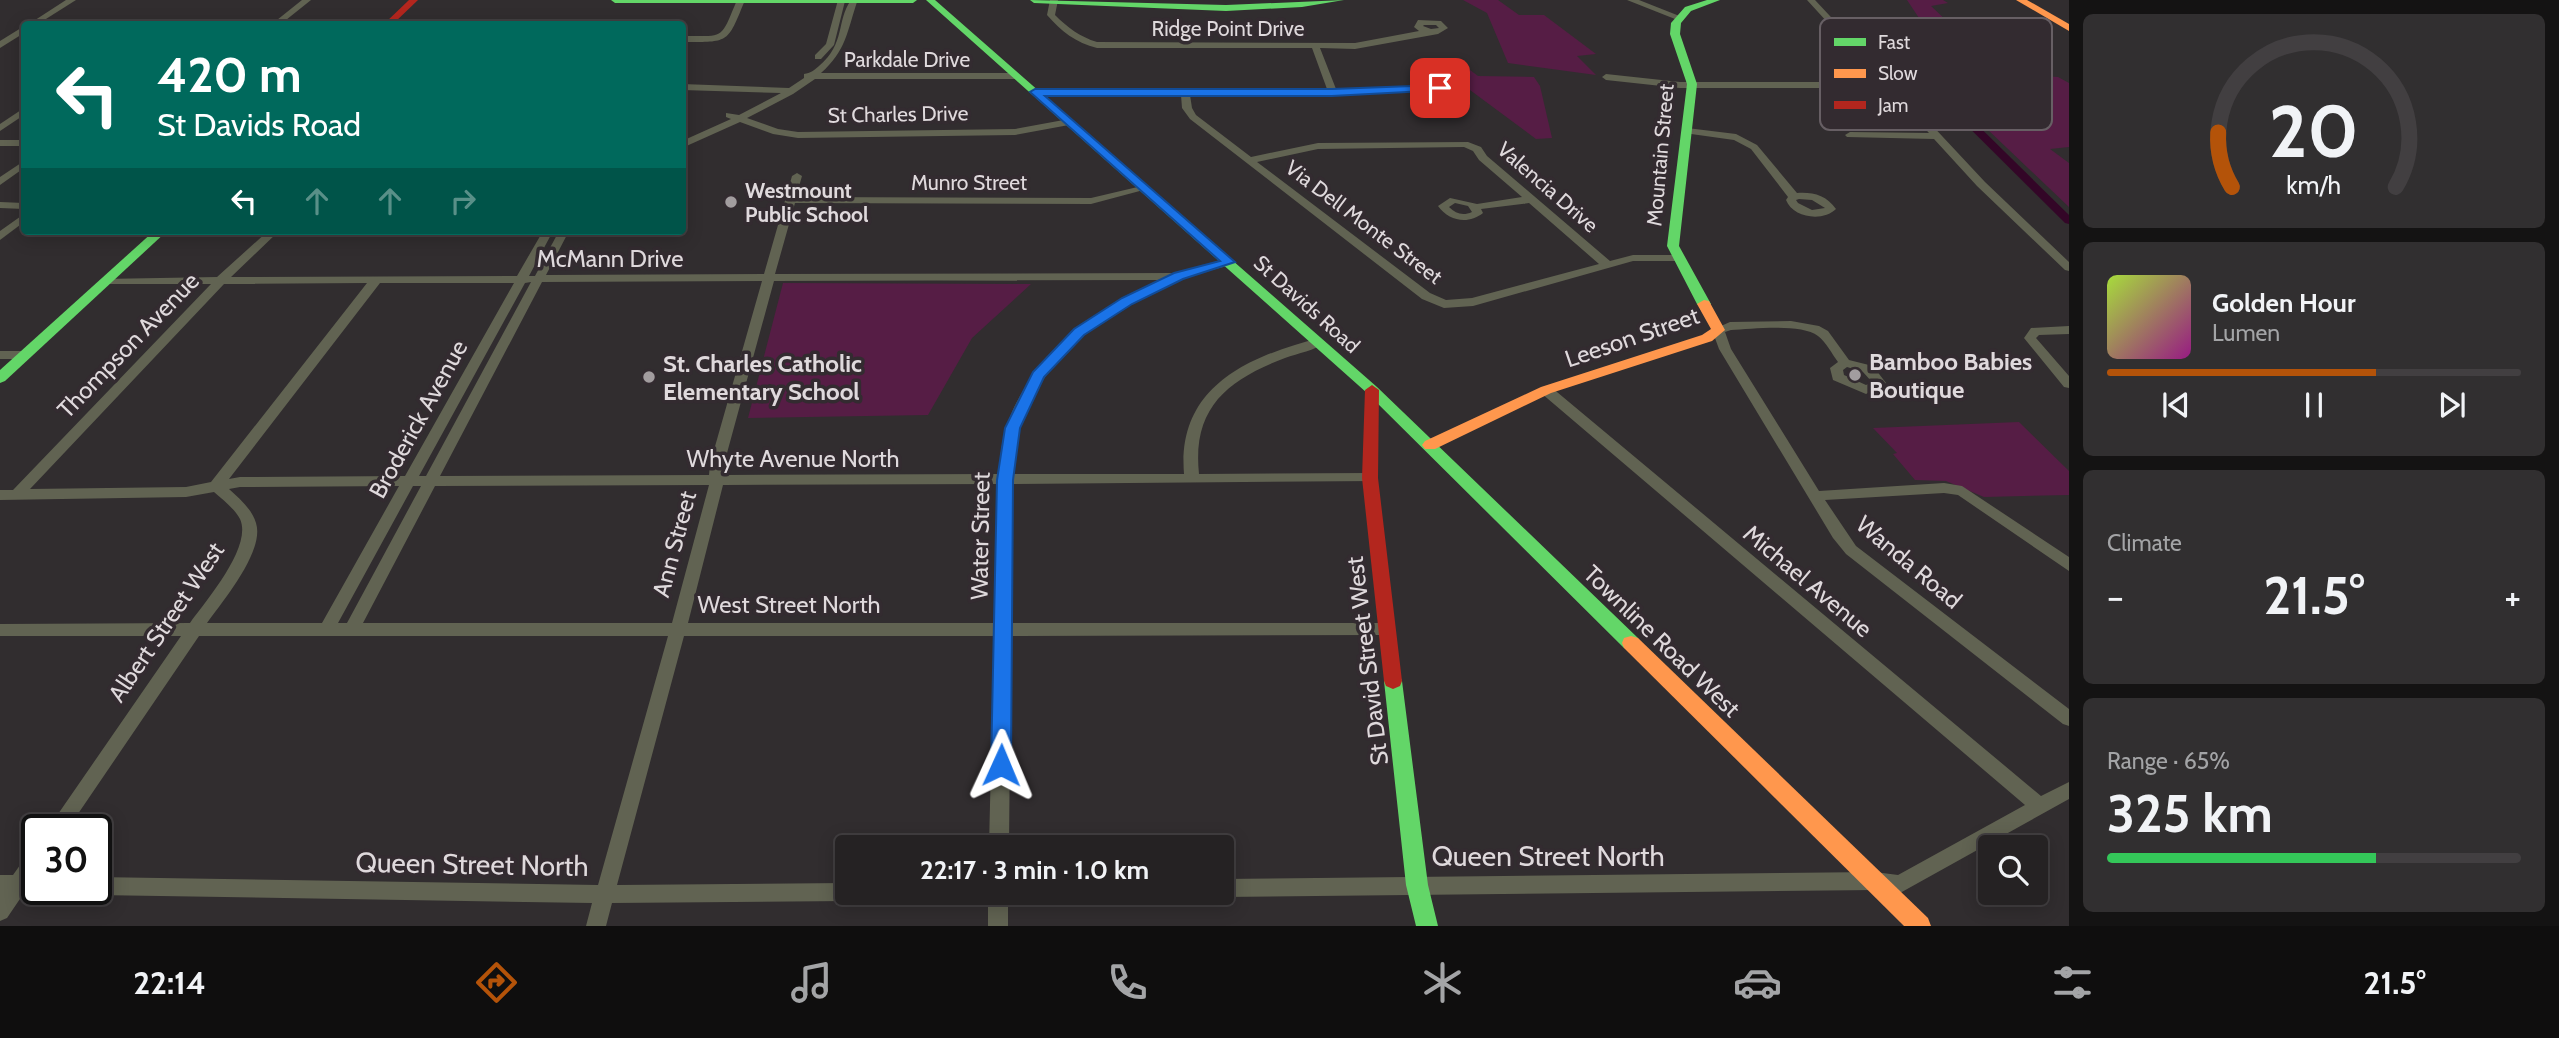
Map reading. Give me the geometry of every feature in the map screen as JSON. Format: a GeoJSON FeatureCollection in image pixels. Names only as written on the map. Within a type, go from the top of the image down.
{"type":"FeatureCollection","features":[{"type":"Feature","properties":{"kind":"street"},"geometry":{"type":"LineString","coordinates":[[38,21],[72,0]]}},
{"type":"Feature","properties":{"kind":"street"},"geometry":{"type":"LineString","coordinates":[[280,21],[307,0]]}},
{"type":"Feature","properties":{"kind":"street"},"geometry":{"type":"LineString","coordinates":[[391,21],[414,0]]}},
{"type":"Feature","properties":{"kind":"street"},"geometry":{"type":"LineString","coordinates":[[615,0],[913,0]]}},
{"type":"Feature","properties":{"kind":"street"},"geometry":{"type":"LineString","coordinates":[[686,39],[719,39],[727,33],[741,0]]}},
{"type":"Feature","properties":{"kind":"street","name":"St Davids Road"},"geometry":{"type":"LineString","coordinates":[[930,0],[1372,390]]}},
{"type":"Feature","properties":{"kind":"street"},"geometry":{"type":"LineString","coordinates":[[1034,0],[1131,2],[1238,10],[1340,0]]}},
{"type":"Feature","properties":{"kind":"street"},"geometry":{"type":"LineString","coordinates":[[1631,0],[1678,17],[1697,5],[1716,0]]}},
{"type":"Feature","properties":{"kind":"street"},"geometry":{"type":"LineString","coordinates":[[1811,0],[1827,18]]}},
{"type":"Feature","properties":{"kind":"street"},"geometry":{"type":"LineString","coordinates":[[2020,0],[2050,18]]}},
{"type":"Feature","properties":{"kind":"street"},"geometry":{"type":"LineString","coordinates":[[2033,0],[2069,22]]}},
{"type":"Feature","properties":{"kind":"street","name":"Ridge Point Drive"},"geometry":{"type":"LineString","coordinates":[[1054,1],[1051,15],[1086,43],[1359,46],[1427,32]]}},
{"type":"Feature","properties":{"kind":"street"},"geometry":{"type":"LineString","coordinates":[[686,143],[780,89],[798,75],[828,47],[847,2]]}},
{"type":"Feature","properties":{"kind":"street"},"geometry":{"type":"LineString","coordinates":[[686,134],[791,91],[810,76],[838,49],[847,2]]}},
{"type":"Feature","properties":{"kind":"street","name":"Mountain Street"},"geometry":{"type":"LineString","coordinates":[[1678,17],[1675,34],[1692,84],[1674,233],[1677,258],[1718,330]]}},
{"type":"Feature","properties":{"kind":"street"},"geometry":{"type":"LineString","coordinates":[[2052,19],[2069,29]]}},
{"type":"Feature","properties":{"kind":"street"},"geometry":{"type":"LineString","coordinates":[[0,45],[20,35]]}},
{"type":"Feature","properties":{"kind":"street"},"geometry":{"type":"LineString","coordinates":[[1315,46],[1332,92]]}},
{"type":"Feature","properties":{"kind":"street","name":"Parkdale Drive"},"geometry":{"type":"LineString","coordinates":[[798,75],[1016,76]]}},
{"type":"Feature","properties":{"kind":"street"},"geometry":{"type":"LineString","coordinates":[[1606,77],[1692,84],[1820,85]]}},
{"type":"Feature","properties":{"kind":"street"},"geometry":{"type":"LineString","coordinates":[[686,87],[791,91]]}},
{"type":"Feature","properties":{"kind":"street"},"geometry":{"type":"LineString","coordinates":[[1035,92],[1332,92],[1440,88]]}},
{"type":"Feature","properties":{"kind":"street","name":"Via Dell Monte Street"},"geometry":{"type":"LineString","coordinates":[[1185,93],[1187,108],[1193,117],[1426,296],[1444,304],[1473,302],[1633,258],[1677,258]]}},
{"type":"Feature","properties":{"kind":"street"},"geometry":{"type":"LineString","coordinates":[[0,128],[21,113]]}},
{"type":"Feature","properties":{"kind":"street","name":"St Charles Drive"},"geometry":{"type":"LineString","coordinates":[[734,116],[776,132],[798,135],[1015,132],[1069,122]]}},
{"type":"Feature","properties":{"kind":"street"},"geometry":{"type":"LineString","coordinates":[[1930,130],[1981,184],[2069,268]]}},
{"type":"Feature","properties":{"kind":"street"},"geometry":{"type":"LineString","coordinates":[[1687,131],[1736,137],[1754,147],[1794,197]]}},
{"type":"Feature","properties":{"kind":"street"},"geometry":{"type":"LineString","coordinates":[[1850,135],[1936,136]]}},
{"type":"Feature","properties":{"kind":"street"},"geometry":{"type":"LineString","coordinates":[[0,143],[21,143]]}},
{"type":"Feature","properties":{"kind":"street","name":"Valencia Drive"},"geometry":{"type":"LineString","coordinates":[[1250,160],[1318,146],[1465,144],[1477,149],[1609,266]]}},
{"type":"Feature","properties":{"kind":"street"},"geometry":{"type":"LineString","coordinates":[[0,182],[21,166]]}},
{"type":"Feature","properties":{"kind":"street","name":"Ann Street"},"geometry":{"type":"LineString","coordinates":[[596,926],[678,629],[716,481],[717,464],[797,176]]}},
{"type":"Feature","properties":{"kind":"street","name":"Munro Street"},"geometry":{"type":"LineString","coordinates":[[790,200],[1091,201],[1146,188]]}},
{"type":"Feature","properties":{"kind":"street"},"geometry":{"type":"LineString","coordinates":[[1476,207],[1532,200]]}},
{"type":"Feature","properties":{"kind":"street"},"geometry":{"type":"LineString","coordinates":[[0,205],[21,206]]}},
{"type":"Feature","properties":{"kind":"street"},"geometry":{"type":"LineString","coordinates":[[0,237],[21,220]]}},
{"type":"Feature","properties":{"kind":"street"},"geometry":{"type":"LineString","coordinates":[[0,378],[157,235]]}},
{"type":"Feature","properties":{"kind":"street","name":"Thompson Avenue"},"geometry":{"type":"LineString","coordinates":[[18,494],[221,280],[270,235]]}},
{"type":"Feature","properties":{"kind":"street","name":"Broderick Avenue"},"geometry":{"type":"LineString","coordinates":[[327,629],[546,235]]}},
{"type":"Feature","properties":{"kind":"street","name":"Broderick Avenue"},"geometry":{"type":"LineString","coordinates":[[352,629],[562,235]]}},
{"type":"Feature","properties":{"kind":"street","name":"Water Street"},"geometry":{"type":"LineString","coordinates":[[999,835],[1005,480],[1012,428],[1038,375],[1079,332],[1127,301],[1178,276],[1229,262]]}},
{"type":"Feature","properties":{"kind":"street","name":"McMann Drive"},"geometry":{"type":"LineString","coordinates":[[106,281],[1114,279],[1178,276]]}},
{"type":"Feature","properties":{"kind":"street"},"geometry":{"type":"LineString","coordinates":[[1114,279],[1127,301]]}},
{"type":"Feature","properties":{"kind":"street"},"geometry":{"type":"LineString","coordinates":[[216,486],[376,280]]}},
{"type":"Feature","properties":{"kind":"street","name":"Leeson Street"},"geometry":{"type":"LineString","coordinates":[[1430,445],[1546,390],[1707,338],[1730,326],[1805,325],[1824,334],[1845,363]]}},
{"type":"Feature","properties":{"kind":"street","name":"Wanda Road"},"geometry":{"type":"LineString","coordinates":[[1718,330],[1725,349],[1814,496],[1851,550],[2069,719]]}},
{"type":"Feature","properties":{"kind":"street"},"geometry":{"type":"LineString","coordinates":[[2069,330],[2035,331],[2030,338],[2069,384]]}},
{"type":"Feature","properties":{"kind":"street"},"geometry":{"type":"LineString","coordinates":[[1192,479],[1190,442],[1208,400],[1242,371],[1319,342]]}},
{"type":"Feature","properties":{"kind":"street"},"geometry":{"type":"LineString","coordinates":[[0,355],[25,355]]}},
{"type":"Feature","properties":{"kind":"street","name":"Townline Road West"},"geometry":{"type":"LineString","coordinates":[[1372,390],[1920,926]]}},
{"type":"Feature","properties":{"kind":"street","name":"St David Street West"},"geometry":{"type":"LineString","coordinates":[[1372,390],[1370,478],[1385,628],[1417,885],[1427,926]]}},
{"type":"Feature","properties":{"kind":"street","name":"Michael Avenue"},"geometry":{"type":"LineString","coordinates":[[1546,390],[2041,807]]}},
{"type":"Feature","properties":{"kind":"street","name":"Whyte Avenue North"},"geometry":{"type":"LineString","coordinates":[[0,495],[186,492],[240,482],[1370,478]]}},
{"type":"Feature","properties":{"kind":"street","name":"Albert Street West"},"geometry":{"type":"LineString","coordinates":[[67,814],[236,569],[252,531],[246,516],[216,486]]}},
{"type":"Feature","properties":{"kind":"street"},"geometry":{"type":"LineString","coordinates":[[1814,496],[1944,488],[1962,491],[2069,565]]}},
{"type":"Feature","properties":{"kind":"street","name":"West Street North"},"geometry":{"type":"LineString","coordinates":[[0,630],[1385,628]]}},
{"type":"Feature","properties":{"kind":"street","name":"Queen Street North"},"geometry":{"type":"LineString","coordinates":[[1234,888],[1875,881],[1900,884],[2069,790]]}},
{"type":"Feature","properties":{"kind":"street"},"geometry":{"type":"LineString","coordinates":[[0,911],[18,884]]}},
{"type":"Feature","properties":{"kind":"street","name":"Queen Street North"},"geometry":{"type":"LineString","coordinates":[[112,886],[605,894],[835,892]]}},
{"type":"Feature","properties":{"kind":"street"},"geometry":{"type":"LineString","coordinates":[[998,905],[998,926]]}},
{"type":"Feature","properties":{"kind":"shaded area"},"geometry":{"type":"Polygon","coordinates":[[[1463,0],[1498,0],[1519,15],[1544,15],[1596,54],[1577,56],[1596,75],[1508,63],[1487,13],[1463,0]]]}},
{"type":"Feature","properties":{"kind":"shaded area"},"geometry":{"type":"Polygon","coordinates":[[[1907,0],[1943,0],[1948,3],[1931,6],[1944,18],[1919,18],[1907,0]]]}},
{"type":"Feature","properties":{"kind":"shaded area"},"geometry":{"type":"Polygon","coordinates":[[[1470,70],[1478,76],[1534,77],[1540,86],[1552,138],[1536,139],[1447,73],[1470,70]]]}},
{"type":"Feature","properties":{"kind":"shaded area"},"geometry":{"type":"Polygon","coordinates":[[[2052,77],[2069,83],[2069,147],[2050,149],[2069,163],[2069,207],[1988,130],[2052,130],[2052,77]]]}},
{"type":"Feature","properties":{"kind":"shaded area"},"geometry":{"type":"Polygon","coordinates":[[[783,283],[1031,284],[972,338],[928,415],[748,418],[783,283]]]}},
{"type":"Feature","properties":{"kind":"shaded area"},"geometry":{"type":"Polygon","coordinates":[[[2019,422],[2069,471],[2069,495],[1984,497],[1946,481],[1915,480],[1893,454],[1897,453],[1873,428],[2019,422]]]}},
{"type":"Feature","properties":{"kind":"waterway"},"geometry":{"type":"LineString","coordinates":[[1977,130],[2069,221]]}},
{"type":"Feature","properties":{"kind":"traffic: fast"},"geometry":{"type":"LineString","coordinates":[[615,0],[913,0]]}},
{"type":"Feature","properties":{"kind":"traffic: fast"},"geometry":{"type":"LineString","coordinates":[[930,0],[1372,390],[1631,643]]}},
{"type":"Feature","properties":{"kind":"traffic: fast"},"geometry":{"type":"LineString","coordinates":[[1034,0],[1226,8],[1302,5],[1340,0]]}},
{"type":"Feature","properties":{"kind":"traffic: fast"},"geometry":{"type":"LineString","coordinates":[[1704,304],[1673,246],[1692,84],[1675,34],[1676,23],[1688,9],[1716,0]]}},
{"type":"Feature","properties":{"kind":"traffic: fast"},"geometry":{"type":"LineString","coordinates":[[0,378],[157,235]]}},
{"type":"Feature","properties":{"kind":"traffic: fast"},"geometry":{"type":"LineString","coordinates":[[1393,681],[1417,885],[1427,926]]}},
{"type":"Feature","properties":{"kind":"traffic: slow"},"geometry":{"type":"LineString","coordinates":[[2020,0],[2052,18]]}},
{"type":"Feature","properties":{"kind":"traffic: slow"},"geometry":{"type":"LineString","coordinates":[[2052,18],[2069,28]]}},
{"type":"Feature","properties":{"kind":"traffic: slow"},"geometry":{"type":"LineString","coordinates":[[1430,445],[1546,390],[1707,338],[1718,330],[1704,304]]}},
{"type":"Feature","properties":{"kind":"traffic: slow"},"geometry":{"type":"LineString","coordinates":[[1631,643],[1920,926]]}},
{"type":"Feature","properties":{"kind":"traffic: jam"},"geometry":{"type":"LineString","coordinates":[[391,21],[414,0]]}},
{"type":"Feature","properties":{"kind":"traffic: jam"},"geometry":{"type":"LineString","coordinates":[[1372,390],[1370,478],[1393,681]]}},
{"type":"Feature","properties":{"kind":"place","name":"Westmount Public School"},"geometry":{"type":"Point","coordinates":[731,202]}},
{"type":"Feature","properties":{"kind":"place","name":"Bamboo Babies Boutique"},"geometry":{"type":"Point","coordinates":[1855,375]}},
{"type":"Feature","properties":{"kind":"place","name":"St. Charles Catholic Elementary School"},"geometry":{"type":"Point","coordinates":[649,377]}},
{"type":"Feature","properties":{"kind":"route"},"geometry":{"type":"LineString","coordinates":[[1001,765],[1005,480],[1012,428],[1038,375],[1059,349],[1079,332],[1127,301],[1178,276],[1229,262],[1035,92],[1332,92],[1419,91],[1440,88]]}}]}
